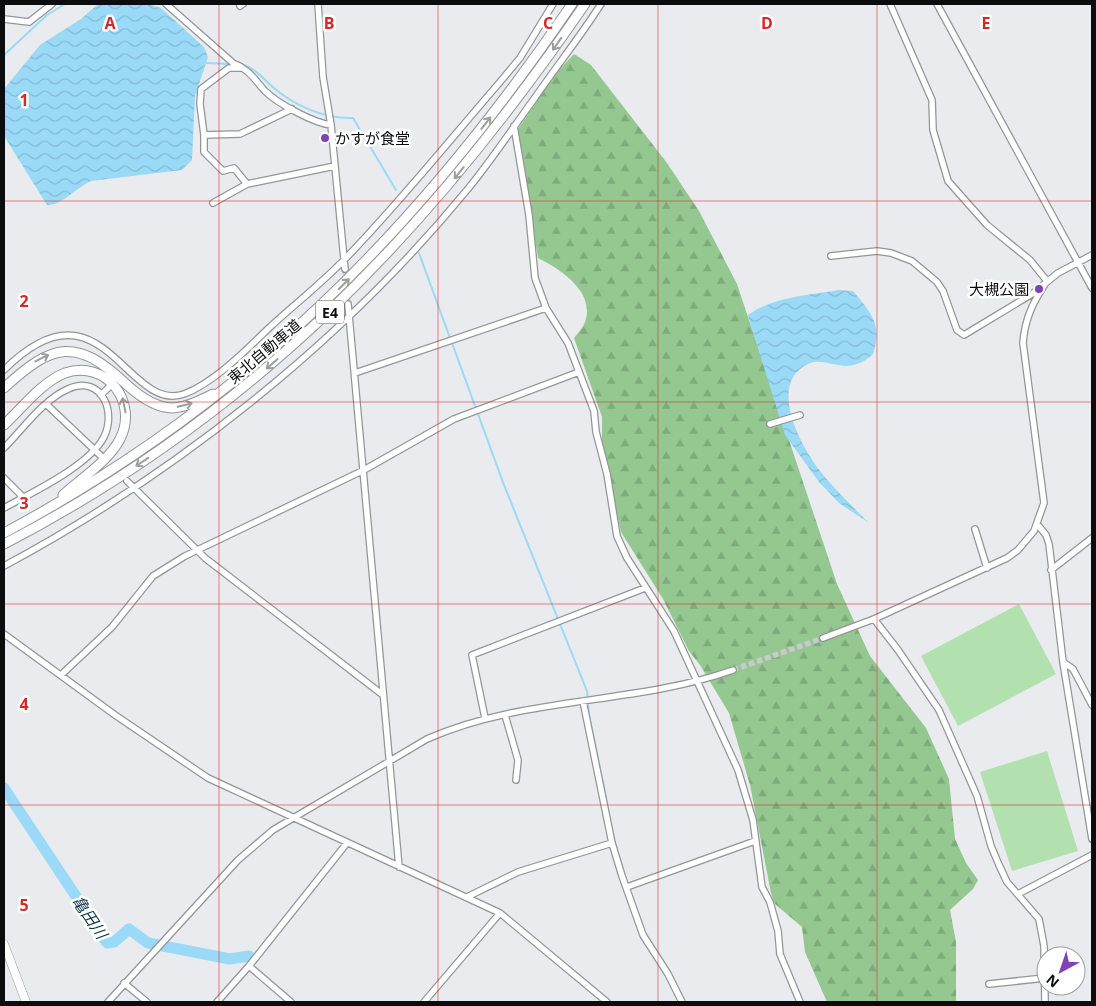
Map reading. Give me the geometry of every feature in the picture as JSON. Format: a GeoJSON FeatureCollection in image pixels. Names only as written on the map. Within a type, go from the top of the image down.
{"type":"FeatureCollection","features":[{"type":"Feature","properties":{"kind":"highway","name":"東北自動車道"},"geometry":{"type":"LineString","coordinates":[[4,533],[48,509],[132,456],[229,386],[310,318],[399,228],[495,112],[572,4]]}},
{"type":"Feature","properties":{"kind":"highway","name":"東北自動車道"},"geometry":{"type":"LineString","coordinates":[[4,544],[100,489],[193,426],[236,394],[316,325],[381,262],[442,195],[509,111],[585,4]]}},
{"type":"Feature","properties":{"kind":"highway"},"geometry":{"type":"LineString","coordinates":[[4,388],[34,362],[62,351],[90,356],[143,398],[162,407],[185,406],[229,386]]}},
{"type":"Feature","properties":{"kind":"highway"},"geometry":{"type":"LineString","coordinates":[[4,425],[50,382],[67,373],[86,371],[96,373],[111,382],[120,392],[126,420],[120,440],[108,455],[48,509]]}},
{"type":"Feature","properties":{"kind":"main road"},"geometry":{"type":"LineString","coordinates":[[4,944],[7,957],[26,1002]]}},
{"type":"Feature","properties":{"kind":"street"},"geometry":{"type":"LineString","coordinates":[[4,19],[29,22],[52,4]]}},
{"type":"Feature","properties":{"kind":"street"},"geometry":{"type":"LineString","coordinates":[[166,4],[233,63],[246,68],[267,92],[318,124],[332,125]]}},
{"type":"Feature","properties":{"kind":"street"},"geometry":{"type":"LineString","coordinates":[[318,4],[323,77],[332,125],[345,269]]}},
{"type":"Feature","properties":{"kind":"street"},"geometry":{"type":"LineString","coordinates":[[4,566],[67,532],[133,487],[264,392],[349,316],[418,246],[462,196],[577,41],[601,4]]}},
{"type":"Feature","properties":{"kind":"street"},"geometry":{"type":"LineString","coordinates":[[890,4],[932,100],[933,130],[948,181],[987,225],[1030,260],[1047,281]]}},
{"type":"Feature","properties":{"kind":"street"},"geometry":{"type":"LineString","coordinates":[[937,4],[1092,288]]}},
{"type":"Feature","properties":{"kind":"street"},"geometry":{"type":"LineString","coordinates":[[5,366],[29,346],[38,342],[67,336],[85,339],[99,346],[150,388],[164,396],[171,397],[186,394],[213,377],[345,259],[520,58],[551,10]]}},
{"type":"Feature","properties":{"kind":"street"},"geometry":{"type":"LineString","coordinates":[[571,36],[577,41]]}},
{"type":"Feature","properties":{"kind":"street"},"geometry":{"type":"LineString","coordinates":[[246,68],[230,68],[201,89],[200,104],[204,152],[223,171],[234,168],[247,184]]}},
{"type":"Feature","properties":{"kind":"street"},"geometry":{"type":"LineString","coordinates":[[204,135],[240,134],[292,108]]}},
{"type":"Feature","properties":{"kind":"street"},"geometry":{"type":"LineString","coordinates":[[514,126],[529,215],[535,278],[546,308],[568,343],[594,411],[596,432],[607,474],[617,536],[626,558],[674,631],[738,770],[753,820],[762,887],[770,902],[778,931],[780,954],[800,1002]]}},
{"type":"Feature","properties":{"kind":"street"},"geometry":{"type":"LineString","coordinates":[[213,203],[247,184],[336,166]]}},
{"type":"Feature","properties":{"kind":"street"},"geometry":{"type":"LineString","coordinates":[[831,256],[877,251],[891,253],[912,261],[928,273],[940,286],[957,330],[964,335],[1032,294],[1047,281],[1092,255]]}},
{"type":"Feature","properties":{"kind":"street"},"geometry":{"type":"LineString","coordinates":[[824,638],[874,619],[987,568],[1018,550],[1038,524],[1044,503],[1023,343],[1024,324],[1031,306],[1047,281]]}},
{"type":"Feature","properties":{"kind":"street"},"geometry":{"type":"LineString","coordinates":[[348,304],[356,373],[399,867]]}},
{"type":"Feature","properties":{"kind":"street"},"geometry":{"type":"LineString","coordinates":[[356,373],[546,308]]}},
{"type":"Feature","properties":{"kind":"street"},"geometry":{"type":"LineString","coordinates":[[121,373],[126,367]]}},
{"type":"Feature","properties":{"kind":"street"},"geometry":{"type":"LineString","coordinates":[[61,675],[112,627],[154,576],[197,551],[364,470],[460,416],[579,372]]}},
{"type":"Feature","properties":{"kind":"street"},"geometry":{"type":"LineString","coordinates":[[4,448],[46,404],[64,391],[78,386],[93,389],[101,395],[108,407],[109,420],[102,440],[95,450],[65,472],[4,508]]}},
{"type":"Feature","properties":{"kind":"street"},"geometry":{"type":"LineString","coordinates":[[101,395],[110,386]]}},
{"type":"Feature","properties":{"kind":"street"},"geometry":{"type":"LineString","coordinates":[[46,404],[101,456]]}},
{"type":"Feature","properties":{"kind":"street"},"geometry":{"type":"LineString","coordinates":[[770,424],[800,415]]}},
{"type":"Feature","properties":{"kind":"street"},"geometry":{"type":"LineString","coordinates":[[4,478],[23,497]]}},
{"type":"Feature","properties":{"kind":"street"},"geometry":{"type":"LineString","coordinates":[[127,481],[197,551],[383,695]]}},
{"type":"Feature","properties":{"kind":"street"},"geometry":{"type":"LineString","coordinates":[[1038,524],[1047,538],[1063,662],[1092,839]]}},
{"type":"Feature","properties":{"kind":"street"},"geometry":{"type":"LineString","coordinates":[[975,529],[987,568]]}},
{"type":"Feature","properties":{"kind":"street"},"geometry":{"type":"LineString","coordinates":[[1051,570],[1092,538]]}},
{"type":"Feature","properties":{"kind":"street"},"geometry":{"type":"LineString","coordinates":[[485,718],[472,655],[645,588]]}},
{"type":"Feature","properties":{"kind":"street"},"geometry":{"type":"LineString","coordinates":[[874,619],[898,650],[938,710],[977,796],[991,846],[1007,882],[1034,912],[1041,925],[1043,946]]}},
{"type":"Feature","properties":{"kind":"street"},"geometry":{"type":"LineString","coordinates":[[4,634],[115,716],[208,778],[500,913],[607,1002]]}},
{"type":"Feature","properties":{"kind":"street"},"geometry":{"type":"LineString","coordinates":[[1063,662],[1073,669],[1092,705]]}},
{"type":"Feature","properties":{"kind":"street"},"geometry":{"type":"LineString","coordinates":[[108,1002],[238,860],[273,830],[427,739],[452,728],[485,718],[658,690],[696,682],[733,670]]}},
{"type":"Feature","properties":{"kind":"street"},"geometry":{"type":"LineString","coordinates":[[583,702],[612,843],[643,936],[668,974],[682,1002]]}},
{"type":"Feature","properties":{"kind":"street"},"geometry":{"type":"LineString","coordinates":[[505,715],[518,760],[516,780]]}},
{"type":"Feature","properties":{"kind":"street"},"geometry":{"type":"LineString","coordinates":[[627,887],[755,841]]}},
{"type":"Feature","properties":{"kind":"street"},"geometry":{"type":"LineString","coordinates":[[217,1002],[249,966],[347,843]]}},
{"type":"Feature","properties":{"kind":"street"},"geometry":{"type":"LineString","coordinates":[[467,897],[518,872],[612,843]]}},
{"type":"Feature","properties":{"kind":"street"},"geometry":{"type":"LineString","coordinates":[[1018,894],[1092,855]]}},
{"type":"Feature","properties":{"kind":"street"},"geometry":{"type":"LineString","coordinates":[[424,1002],[500,913]]}},
{"type":"Feature","properties":{"kind":"street"},"geometry":{"type":"LineString","coordinates":[[249,966],[291,1002]]}},
{"type":"Feature","properties":{"kind":"street"},"geometry":{"type":"LineString","coordinates":[[989,984],[1036,979]]}},
{"type":"Feature","properties":{"kind":"street"},"geometry":{"type":"LineString","coordinates":[[124,983],[147,1002]]}},
{"type":"Feature","properties":{"kind":"green space"},"geometry":{"type":"Polygon","coordinates":[[[574,54],[591,65],[667,163],[699,211],[737,284],[837,584],[870,656],[926,728],[949,779],[955,839],[966,863],[978,880],[973,889],[950,910],[956,942],[956,1002],[827,1002],[805,952],[802,927],[775,904],[771,893],[750,785],[729,713],[700,665],[689,651],[663,599],[621,532],[602,446],[602,417],[574,338],[585,322],[587,311],[585,301],[581,291],[574,283],[556,268],[538,258],[517,130],[558,71],[574,54]]]}},
{"type":"Feature","properties":{"kind":"green space"},"geometry":{"type":"Polygon","coordinates":[[[1019,604],[1056,674],[958,726],[921,656],[1019,604]]]}},
{"type":"Feature","properties":{"kind":"green space"},"geometry":{"type":"Polygon","coordinates":[[[1047,751],[1078,851],[1012,871],[980,772],[1047,751]]]}},
{"type":"Feature","properties":{"kind":"water"},"geometry":{"type":"Polygon","coordinates":[[[98,4],[149,4],[161,8],[204,47],[208,57],[195,96],[192,160],[182,170],[91,181],[58,203],[47,205],[4,136],[4,89],[40,45],[81,19],[98,4]]]}},
{"type":"Feature","properties":{"kind":"water"},"geometry":{"type":"Polygon","coordinates":[[[839,290],[853,291],[874,320],[877,335],[873,354],[854,365],[846,366],[822,362],[808,364],[796,373],[790,385],[789,398],[791,413],[802,443],[817,467],[869,523],[839,503],[819,482],[785,435],[748,315],[780,300],[839,290]]]}},
{"type":"Feature","properties":{"kind":"waterway"},"geometry":{"type":"LineString","coordinates":[[4,55],[47,15],[65,4]]}},
{"type":"Feature","properties":{"kind":"waterway"},"geometry":{"type":"LineString","coordinates":[[205,63],[230,64]]}},
{"type":"Feature","properties":{"kind":"waterway"},"geometry":{"type":"LineString","coordinates":[[242,65],[255,71],[270,85],[301,106],[321,114],[353,118],[396,190]]}},
{"type":"Feature","properties":{"kind":"waterway"},"geometry":{"type":"LineString","coordinates":[[419,253],[450,338]]}},
{"type":"Feature","properties":{"kind":"waterway"},"geometry":{"type":"LineString","coordinates":[[452,343],[504,485],[587,691],[589,715],[606,798]]}},
{"type":"Feature","properties":{"kind":"waterway","name":"亀田川"},"geometry":{"type":"LineString","coordinates":[[4,788],[107,943],[114,942],[129,929],[148,943],[230,959],[249,956]]}},
{"type":"Feature","properties":{"kind":"waterway"},"geometry":{"type":"LineString","coordinates":[[612,830],[614,844]]}},
{"type":"Feature","properties":{"kind":"waterway"},"geometry":{"type":"LineString","coordinates":[[641,938],[648,948]]}},
{"type":"Feature","properties":{"kind":"tunnel"},"geometry":{"type":"LineString","coordinates":[[552,19],[571,36]]}},
{"type":"Feature","properties":{"kind":"tunnel"},"geometry":{"type":"LineString","coordinates":[[345,269],[348,304]]}},
{"type":"Feature","properties":{"kind":"tunnel"},"geometry":{"type":"LineString","coordinates":[[733,670],[823,638]]}},
{"type":"Feature","properties":{"kind":"place","name":"かすが食堂"},"geometry":{"type":"Point","coordinates":[325,138]}},
{"type":"Feature","properties":{"kind":"place","name":"大槻公園"},"geometry":{"type":"Point","coordinates":[1039,289]}}]}
